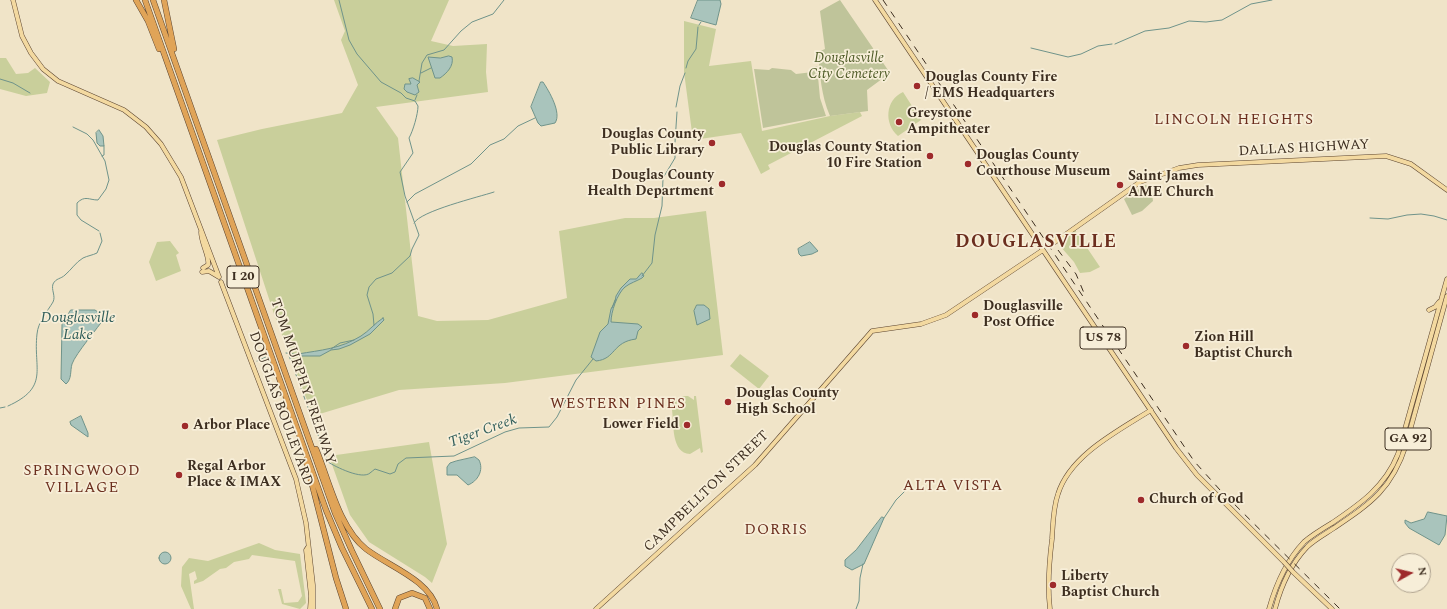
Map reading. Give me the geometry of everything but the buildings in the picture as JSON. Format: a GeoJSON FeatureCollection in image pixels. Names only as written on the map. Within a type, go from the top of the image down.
{"type":"FeatureCollection","features":[{"type":"Feature","properties":{"kind":"highway"},"geometry":{"type":"LineString","coordinates":[[136,0],[148,21],[188,121]]}},
{"type":"Feature","properties":{"kind":"highway","name":"TOM MURPHY FREEWAY"},"geometry":{"type":"LineString","coordinates":[[145,0],[299,432],[342,548],[372,609]]}},
{"type":"Feature","properties":{"kind":"highway","name":"TOM MURPHY FREEWAY"},"geometry":{"type":"LineString","coordinates":[[153,0],[341,527],[380,609]]}},
{"type":"Feature","properties":{"kind":"highway"},"geometry":{"type":"LineString","coordinates":[[164,0],[167,20],[181,76]]}},
{"type":"Feature","properties":{"kind":"highway"},"geometry":{"type":"LineString","coordinates":[[290,385],[350,531],[359,543],[425,587],[433,597],[437,609]]}},
{"type":"Feature","properties":{"kind":"highway"},"geometry":{"type":"LineString","coordinates":[[299,432],[336,578],[346,609]]}},
{"type":"Feature","properties":{"kind":"highway"},"geometry":{"type":"LineString","coordinates":[[395,609],[400,598],[412,593],[418,594],[425,598],[430,609]]}},
{"type":"Feature","properties":{"kind":"main road","name":"DOUGLAS BOULEVARD"},"geometry":{"type":"LineString","coordinates":[[13,0],[22,36],[31,53],[43,69],[58,81],[124,110],[141,123],[161,144],[181,177],[296,479],[304,512],[313,585],[312,608]]}},
{"type":"Feature","properties":{"kind":"main road","name":"US 78"},"geometry":{"type":"LineString","coordinates":[[875,0],[1176,448],[1197,475],[1293,572],[1332,609]]}},
{"type":"Feature","properties":{"kind":"main road","name":"DALLAS HIGHWAY"},"geometry":{"type":"LineString","coordinates":[[1055,242],[1136,185],[1179,168],[1221,164],[1386,156],[1408,162],[1447,190]]}},
{"type":"Feature","properties":{"kind":"main road"},"geometry":{"type":"LineString","coordinates":[[201,230],[201,241],[209,260],[208,265],[202,270],[209,271],[220,279]]}},
{"type":"Feature","properties":{"kind":"main road"},"geometry":{"type":"LineString","coordinates":[[1052,238],[1060,238]]}},
{"type":"Feature","properties":{"kind":"main road","name":"CAMPBELLTON STREET"},"geometry":{"type":"LineString","coordinates":[[596,609],[755,465],[872,332],[921,324],[946,315],[1043,250]]}},
{"type":"Feature","properties":{"kind":"main road","name":"GA 92"},"geometry":{"type":"LineString","coordinates":[[1269,609],[1280,576],[1300,547],[1318,532],[1357,506],[1377,489],[1388,476],[1398,454],[1447,279]]}},
{"type":"Feature","properties":{"kind":"main road"},"geometry":{"type":"LineString","coordinates":[[1434,323],[1434,315],[1429,310],[1436,306],[1443,293]]}},
{"type":"Feature","properties":{"kind":"main road","name":"GA 92"},"geometry":{"type":"LineString","coordinates":[[1275,609],[1286,576],[1302,552],[1375,499],[1385,488],[1397,468],[1406,445],[1447,296]]}},
{"type":"Feature","properties":{"kind":"main road"},"geometry":{"type":"LineString","coordinates":[[1050,609],[1048,578],[1055,508],[1058,493],[1065,478],[1076,463],[1091,451],[1151,410]]}},
{"type":"Feature","properties":{"kind":"main road","name":"DOUGLAS BOULEVARD"},"geometry":{"type":"LineString","coordinates":[[308,547],[306,550],[312,608]]}},
{"type":"Feature","properties":{"kind":"main road"},"geometry":{"type":"LineString","coordinates":[[1326,603],[1328,609]]}},
{"type":"Feature","properties":{"kind":"green space"},"geometry":{"type":"Polygon","coordinates":[[[334,0],[449,0],[431,41],[453,46],[487,44],[486,72],[488,92],[376,107],[398,138],[418,316],[437,321],[488,320],[567,298],[559,231],[625,218],[654,218],[706,211],[723,355],[505,383],[399,390],[313,416],[274,314],[217,140],[262,129],[342,113],[358,85],[341,40],[345,31],[334,0]]]}},
{"type":"Feature","properties":{"kind":"green space","name":"Douglasville City Cemetery"},"geometry":{"type":"Polygon","coordinates":[[[840,0],[890,73],[867,90],[868,111],[830,116],[821,85],[819,69],[818,52],[825,49],[820,11],[840,0]]]}},
{"type":"Feature","properties":{"kind":"green space"},"geometry":{"type":"Polygon","coordinates":[[[684,21],[716,29],[709,66],[751,61],[762,131],[830,116],[860,112],[862,116],[768,165],[770,169],[761,174],[741,133],[693,140],[684,72],[684,21]]]}},
{"type":"Feature","properties":{"kind":"green space"},"geometry":{"type":"Polygon","coordinates":[[[0,58],[6,58],[16,74],[28,73],[35,68],[50,82],[47,93],[26,96],[0,89],[0,58]]]}},
{"type":"Feature","properties":{"kind":"green space"},"geometry":{"type":"Polygon","coordinates":[[[817,66],[820,98],[826,116],[763,128],[754,69],[769,70],[772,68],[791,70],[796,74],[813,72],[812,67],[817,66]]]}},
{"type":"Feature","properties":{"kind":"green space"},"geometry":{"type":"Polygon","coordinates":[[[903,92],[921,120],[898,136],[890,125],[888,112],[893,101],[903,92]]]}},
{"type":"Feature","properties":{"kind":"green space"},"geometry":{"type":"Polygon","coordinates":[[[1145,185],[1151,187],[1153,201],[1142,211],[1132,215],[1124,199],[1145,185]]]}},
{"type":"Feature","properties":{"kind":"green space"},"geometry":{"type":"Polygon","coordinates":[[[1075,230],[1100,267],[1090,272],[1080,273],[1074,262],[1060,246],[1063,239],[1075,230]]]}},
{"type":"Feature","properties":{"kind":"green space"},"geometry":{"type":"Polygon","coordinates":[[[170,241],[179,253],[176,255],[181,271],[156,281],[149,262],[157,242],[170,241]]]}},
{"type":"Feature","properties":{"kind":"green space"},"geometry":{"type":"Polygon","coordinates":[[[740,354],[769,376],[759,389],[730,366],[740,354]]]}},
{"type":"Feature","properties":{"kind":"green space"},"geometry":{"type":"Polygon","coordinates":[[[682,396],[688,396],[694,400],[694,396],[696,396],[703,452],[701,453],[700,448],[690,454],[684,452],[679,449],[676,443],[672,410],[675,401],[682,396]]]}},
{"type":"Feature","properties":{"kind":"green space"},"geometry":{"type":"Polygon","coordinates":[[[429,442],[447,544],[432,583],[425,577],[369,542],[350,515],[329,456],[429,442]]]}},
{"type":"Feature","properties":{"kind":"green space"},"geometry":{"type":"Polygon","coordinates":[[[259,543],[275,550],[300,554],[306,603],[300,609],[282,604],[278,589],[281,589],[284,603],[298,602],[302,596],[295,561],[252,555],[249,559],[234,562],[226,568],[220,569],[203,581],[194,584],[194,581],[197,579],[195,571],[189,574],[194,609],[191,609],[181,586],[182,567],[189,558],[208,561],[259,543]]]}},
{"type":"Feature","properties":{"kind":"water"},"geometry":{"type":"Polygon","coordinates":[[[698,0],[720,0],[721,4],[716,25],[691,18],[698,0]]]}},
{"type":"Feature","properties":{"kind":"water"},"geometry":{"type":"Polygon","coordinates":[[[449,56],[452,57],[452,63],[449,69],[440,78],[435,78],[428,57],[440,58],[449,56]]]}},
{"type":"Feature","properties":{"kind":"water"},"geometry":{"type":"Polygon","coordinates":[[[413,78],[420,82],[417,85],[419,92],[415,95],[404,89],[405,84],[411,84],[409,79],[413,78]]]}},
{"type":"Feature","properties":{"kind":"water"},"geometry":{"type":"Polygon","coordinates":[[[541,82],[543,82],[551,96],[556,108],[557,119],[555,123],[541,126],[538,123],[531,107],[541,82]]]}},
{"type":"Feature","properties":{"kind":"water"},"geometry":{"type":"Polygon","coordinates":[[[99,130],[103,136],[104,146],[100,146],[97,143],[96,133],[99,130]]]}},
{"type":"Feature","properties":{"kind":"water"},"geometry":{"type":"Polygon","coordinates":[[[810,242],[818,251],[801,256],[798,249],[810,242]]]}},
{"type":"Feature","properties":{"kind":"water"},"geometry":{"type":"Polygon","coordinates":[[[642,273],[644,276],[642,278],[625,287],[619,294],[613,308],[611,318],[611,322],[638,324],[642,327],[638,331],[636,339],[622,343],[607,357],[596,361],[591,357],[600,332],[608,324],[611,309],[615,302],[616,296],[621,288],[630,279],[636,279],[642,273]]]}},
{"type":"Feature","properties":{"kind":"water"},"geometry":{"type":"Polygon","coordinates":[[[697,305],[704,305],[709,309],[710,319],[697,325],[694,311],[697,305]]]}},
{"type":"Feature","properties":{"kind":"water","name":"Douglasville Lake"},"geometry":{"type":"Polygon","coordinates":[[[71,310],[95,310],[105,317],[74,359],[70,377],[66,384],[61,379],[62,325],[71,310]]]}},
{"type":"Feature","properties":{"kind":"water"},"geometry":{"type":"Polygon","coordinates":[[[383,318],[384,320],[370,334],[350,345],[331,350],[320,356],[299,356],[298,354],[346,344],[367,332],[383,318]]]}},
{"type":"Feature","properties":{"kind":"water"},"geometry":{"type":"Polygon","coordinates":[[[81,416],[88,433],[88,437],[71,425],[70,422],[81,416]]]}},
{"type":"Feature","properties":{"kind":"water"},"geometry":{"type":"Polygon","coordinates":[[[475,457],[479,460],[481,468],[479,475],[472,483],[468,485],[457,475],[447,475],[447,467],[450,463],[475,457]]]}},
{"type":"Feature","properties":{"kind":"water"},"geometry":{"type":"Polygon","coordinates":[[[1428,512],[1447,516],[1445,535],[1439,545],[1409,528],[1405,523],[1405,520],[1411,523],[1424,519],[1428,512]]]}},
{"type":"Feature","properties":{"kind":"water"},"geometry":{"type":"Polygon","coordinates":[[[882,517],[884,518],[864,564],[852,570],[845,566],[845,560],[856,550],[882,517]]]}},
{"type":"Feature","properties":{"kind":"water"},"geometry":{"type":"Polygon","coordinates":[[[167,552],[170,553],[170,563],[163,564],[160,563],[159,556],[160,553],[167,552]]]}},
{"type":"Feature","properties":{"kind":"waterway"},"geometry":{"type":"LineString","coordinates":[[339,0],[349,40],[357,54],[381,82],[401,93],[406,98],[415,101],[418,106],[415,122],[409,138],[413,153],[400,172],[405,196],[419,235],[410,256],[392,273],[376,279],[369,287],[367,295],[373,314],[374,325]]}},
{"type":"Feature","properties":{"kind":"waterway"},"geometry":{"type":"LineString","coordinates":[[419,81],[422,63],[427,55],[444,50],[461,31],[472,22],[493,14],[504,0]]}},
{"type":"Feature","properties":{"kind":"waterway"},"geometry":{"type":"LineString","coordinates":[[1115,44],[1145,31],[1169,28],[1189,21],[1206,22],[1222,20],[1251,4],[1272,0]]}},
{"type":"Feature","properties":{"kind":"waterway"},"geometry":{"type":"LineString","coordinates":[[686,68],[688,61],[696,49],[698,27]]}},
{"type":"Feature","properties":{"kind":"waterway"},"geometry":{"type":"LineString","coordinates":[[1031,48],[1068,57],[1081,54],[1098,46],[1112,44]]}},
{"type":"Feature","properties":{"kind":"waterway"},"geometry":{"type":"LineString","coordinates":[[421,73],[431,68]]}},
{"type":"Feature","properties":{"kind":"waterway"},"geometry":{"type":"LineString","coordinates":[[676,107],[680,86],[685,73]]}},
{"type":"Feature","properties":{"kind":"waterway"},"geometry":{"type":"LineString","coordinates":[[0,79],[13,83],[30,93]]}},
{"type":"Feature","properties":{"kind":"waterway"},"geometry":{"type":"LineString","coordinates":[[415,100],[417,95]]}},
{"type":"Feature","properties":{"kind":"waterway"},"geometry":{"type":"LineString","coordinates":[[675,142],[677,112]]}},
{"type":"Feature","properties":{"kind":"waterway"},"geometry":{"type":"LineString","coordinates":[[407,202],[415,194],[471,164],[490,145],[504,139],[518,126],[535,118]]}},
{"type":"Feature","properties":{"kind":"waterway"},"geometry":{"type":"LineString","coordinates":[[73,127],[87,134],[93,140],[105,161],[109,180],[106,189],[98,200],[82,199],[77,203],[77,215],[81,220],[99,231]]}},
{"type":"Feature","properties":{"kind":"waterway"},"geometry":{"type":"LineString","coordinates":[[102,156],[104,155],[104,146]]}},
{"type":"Feature","properties":{"kind":"waterway","name":"Tiger Creek"},"geometry":{"type":"LineString","coordinates":[[642,276],[652,263],[655,235],[662,206],[663,178],[675,158],[675,146]]}},
{"type":"Feature","properties":{"kind":"waterway"},"geometry":{"type":"LineString","coordinates":[[414,223],[419,218],[438,209],[494,192]]}},
{"type":"Feature","properties":{"kind":"waterway"},"geometry":{"type":"LineString","coordinates":[[1370,218],[1388,219],[1421,214],[1447,220]]}},
{"type":"Feature","properties":{"kind":"waterway"},"geometry":{"type":"LineString","coordinates":[[8,406],[30,392],[35,384],[37,376],[37,334],[41,321],[54,300],[53,284],[65,275],[80,260],[97,253],[102,241],[100,233]]}},
{"type":"Feature","properties":{"kind":"waterway","name":"Tiger Creek"},"geometry":{"type":"LineString","coordinates":[[612,308],[615,300]]}},
{"type":"Feature","properties":{"kind":"waterway"},"geometry":{"type":"LineString","coordinates":[[331,349],[340,343],[354,340]]}},
{"type":"Feature","properties":{"kind":"waterway"},"geometry":{"type":"LineString","coordinates":[[286,353],[300,355]]}},
{"type":"Feature","properties":{"kind":"waterway","name":"Tiger Creek"},"geometry":{"type":"LineString","coordinates":[[288,353],[328,462],[349,472],[361,475],[371,473],[375,469],[390,474],[395,472],[398,464],[406,458],[454,456],[505,432],[519,428],[549,427],[557,417],[576,380],[593,359]]}},
{"type":"Feature","properties":{"kind":"waterway"},"geometry":{"type":"LineString","coordinates":[[257,361],[266,357]]}},
{"type":"Feature","properties":{"kind":"waterway"},"geometry":{"type":"LineString","coordinates":[[0,408],[5,407]]}},
{"type":"Feature","properties":{"kind":"waterway"},"geometry":{"type":"LineString","coordinates":[[884,518],[896,500],[906,490]]}},
{"type":"Feature","properties":{"kind":"waterway"},"geometry":{"type":"LineString","coordinates":[[856,609],[859,601],[860,578],[863,564]]}},
{"type":"Feature","properties":{"kind":"railway"},"geometry":{"type":"LineString","coordinates":[[883,0],[1194,461],[1220,490],[1340,609]]}},
{"type":"Feature","properties":{"kind":"railway"},"geometry":{"type":"LineString","coordinates":[[1058,250],[1076,274],[1084,293]]}},
{"type":"Feature","properties":{"kind":"place","name":"Douglas County Fire / EMS Headquarters"},"geometry":{"type":"Point","coordinates":[917,86]}},
{"type":"Feature","properties":{"kind":"place","name":"Greystone Ampitheater"},"geometry":{"type":"Point","coordinates":[899,122]}},
{"type":"Feature","properties":{"kind":"place","name":"Douglas County Public Library"},"geometry":{"type":"Point","coordinates":[712,143]}},
{"type":"Feature","properties":{"kind":"place","name":"Douglas County Station 10 Fire Station"},"geometry":{"type":"Point","coordinates":[930,156]}},
{"type":"Feature","properties":{"kind":"place","name":"Douglas County Courthouse Museum"},"geometry":{"type":"Point","coordinates":[968,164]}},
{"type":"Feature","properties":{"kind":"place","name":"Douglas County Health Department"},"geometry":{"type":"Point","coordinates":[722,184]}},
{"type":"Feature","properties":{"kind":"place","name":"Saint James AME Church"},"geometry":{"type":"Point","coordinates":[1120,185]}},
{"type":"Feature","properties":{"kind":"place","name":"Douglasville Post Office"},"geometry":{"type":"Point","coordinates":[975,315]}},
{"type":"Feature","properties":{"kind":"place","name":"Zion Hill Baptist Church"},"geometry":{"type":"Point","coordinates":[1186,346]}},
{"type":"Feature","properties":{"kind":"place","name":"Douglas County High School"},"geometry":{"type":"Point","coordinates":[728,402]}},
{"type":"Feature","properties":{"kind":"place","name":"Lower Field"},"geometry":{"type":"Point","coordinates":[687,425]}},
{"type":"Feature","properties":{"kind":"place","name":"Arbor Place"},"geometry":{"type":"Point","coordinates":[185,426]}},
{"type":"Feature","properties":{"kind":"place","name":"Regal Arbor Place & IMAX"},"geometry":{"type":"Point","coordinates":[179,475]}},
{"type":"Feature","properties":{"kind":"place","name":"Church of God"},"geometry":{"type":"Point","coordinates":[1141,500]}},
{"type":"Feature","properties":{"kind":"place","name":"Liberty Baptist Church"},"geometry":{"type":"Point","coordinates":[1053,585]}},
{"type":"Feature","properties":{"kind":"district","name":"LINCOLN HEIGHTS"},"geometry":{"type":"Point","coordinates":[1234,121]}},
{"type":"Feature","properties":{"kind":"district","name":"DOUGLASVILLE"},"geometry":{"type":"Point","coordinates":[1036,243]}},
{"type":"Feature","properties":{"kind":"district","name":"WESTERN PINES"},"geometry":{"type":"Point","coordinates":[618,405]}},
{"type":"Feature","properties":{"kind":"district","name":"SPRINGWOOD VILLAGE"},"geometry":{"type":"Point","coordinates":[82,480]}},
{"type":"Feature","properties":{"kind":"district","name":"ALTA VISTA"},"geometry":{"type":"Point","coordinates":[953,487]}},
{"type":"Feature","properties":{"kind":"district","name":"DORRIS"},"geometry":{"type":"Point","coordinates":[776,531]}}]}
